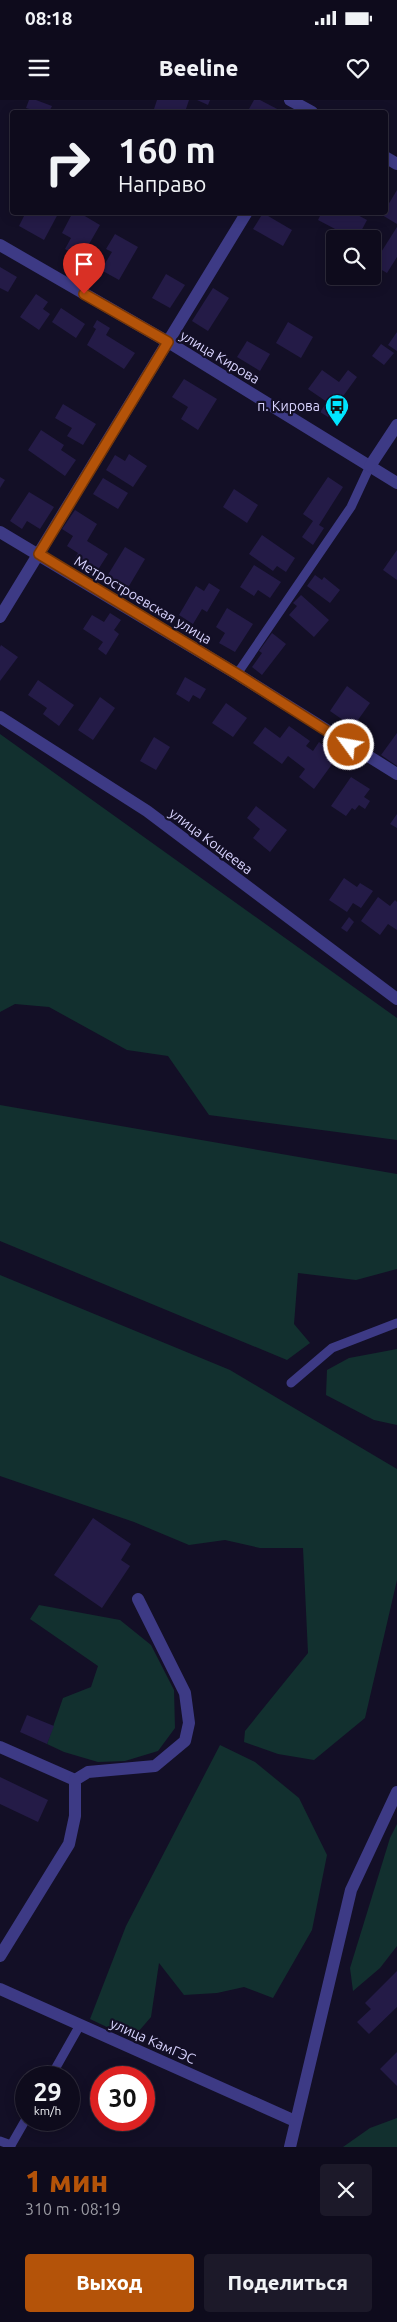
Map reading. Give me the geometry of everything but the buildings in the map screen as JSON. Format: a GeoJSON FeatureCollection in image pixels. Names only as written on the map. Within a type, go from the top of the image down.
{"type":"FeatureCollection","features":[{"type":"Feature","properties":{"kind":"street"},"geometry":{"type":"LineString","coordinates":[[290,100],[307,110]]}},
{"type":"Feature","properties":{"kind":"street"},"geometry":{"type":"LineString","coordinates":[[0,617],[245,215]]}},
{"type":"Feature","properties":{"kind":"street","name":"улица Кирова"},"geometry":{"type":"LineString","coordinates":[[0,245],[168,342],[397,483]]}},
{"type":"Feature","properties":{"kind":"street"},"geometry":{"type":"LineString","coordinates":[[370,466],[397,425]]}},
{"type":"Feature","properties":{"kind":"street","name":"Метростроевская улица"},"geometry":{"type":"LineString","coordinates":[[0,532],[237,674],[397,774]]}},
{"type":"Feature","properties":{"kind":"street","name":"улица Кощеева"},"geometry":{"type":"LineString","coordinates":[[0,717],[146,811],[397,999]]}},
{"type":"Feature","properties":{"kind":"street"},"geometry":{"type":"LineString","coordinates":[[74,1780],[88,1772],[156,1766],[186,1741],[189,1723],[185,1693],[138,1599]]}},
{"type":"Feature","properties":{"kind":"street"},"geometry":{"type":"LineString","coordinates":[[0,1747],[74,1780]]}},
{"type":"Feature","properties":{"kind":"street"},"geometry":{"type":"LineString","coordinates":[[0,1956],[69,1844],[75,1816],[74,1780]]}},
{"type":"Feature","properties":{"kind":"street"},"geometry":{"type":"LineString","coordinates":[[290,2147],[351,1890],[397,1792]]}},
{"type":"Feature","properties":{"kind":"street","name":"улица КамГЭС"},"geometry":{"type":"LineString","coordinates":[[0,1989],[295,2121]]}},
{"type":"Feature","properties":{"kind":"lane"},"geometry":{"type":"LineString","coordinates":[[237,674],[352,506],[370,466]]}},
{"type":"Feature","properties":{"kind":"lane"},"geometry":{"type":"LineString","coordinates":[[291,1383],[332,1348],[397,1323]]}},
{"type":"Feature","properties":{"kind":"lane"},"geometry":{"type":"LineString","coordinates":[[57,2066],[80,2025]]}},
{"type":"Feature","properties":{"kind":"lane"},"geometry":{"type":"LineString","coordinates":[[0,2141],[11,2146],[19,2131]]}},
{"type":"Feature","properties":{"kind":"green space"},"geometry":{"type":"Polygon","coordinates":[[[0,734],[397,1018],[397,1140],[209,1115],[168,1056],[127,1050],[49,1007],[15,1004],[0,1012],[0,734]]]}},
{"type":"Feature","properties":{"kind":"green space"},"geometry":{"type":"Polygon","coordinates":[[[0,1105],[397,1174],[397,1269],[356,1280],[298,1273],[294,1324],[310,1343],[287,1360],[0,1241],[0,1105]]]}},
{"type":"Feature","properties":{"kind":"green space"},"geometry":{"type":"Polygon","coordinates":[[[0,1275],[230,1370],[397,1469],[397,1580],[365,1718],[314,1760],[278,1754],[244,1742],[245,1731],[308,1653],[303,1548],[260,1548],[225,1540],[189,1545],[134,1522],[0,1476],[0,1275]]]}},
{"type":"Feature","properties":{"kind":"green space"},"geometry":{"type":"Polygon","coordinates":[[[397,1349],[397,1425],[374,1420],[326,1395],[327,1370],[349,1358],[397,1349]]]}},
{"type":"Feature","properties":{"kind":"green space"},"geometry":{"type":"Polygon","coordinates":[[[39,1605],[120,1620],[151,1645],[174,1690],[175,1728],[158,1751],[125,1761],[98,1762],[64,1752],[47,1744],[63,1698],[91,1687],[98,1666],[30,1619],[39,1605]]]}},
{"type":"Feature","properties":{"kind":"green space"},"geometry":{"type":"Polygon","coordinates":[[[220,1745],[255,1762],[299,1798],[327,1855],[312,1930],[273,1998],[244,1987],[217,1993],[184,1995],[159,1963],[151,2017],[132,2039],[90,2019],[126,1926],[220,1745]]]}},
{"type":"Feature","properties":{"kind":"green space"},"geometry":{"type":"Polygon","coordinates":[[[397,1824],[397,1946],[380,1968],[353,1991],[350,1968],[390,1838],[397,1824]]]}},
{"type":"Feature","properties":{"kind":"green space"},"geometry":{"type":"Polygon","coordinates":[[[397,2118],[397,2147],[343,2147],[370,2128],[397,2118]]]}},
{"type":"Feature","properties":{"kind":"place","name":"п. Кирова"},"geometry":{"type":"Point","coordinates":[337,427]}},
{"type":"Feature","properties":{"kind":"route"},"geometry":{"type":"LineString","coordinates":[[84,294],[168,342],[39,554],[237,674],[349,745]]}}]}
